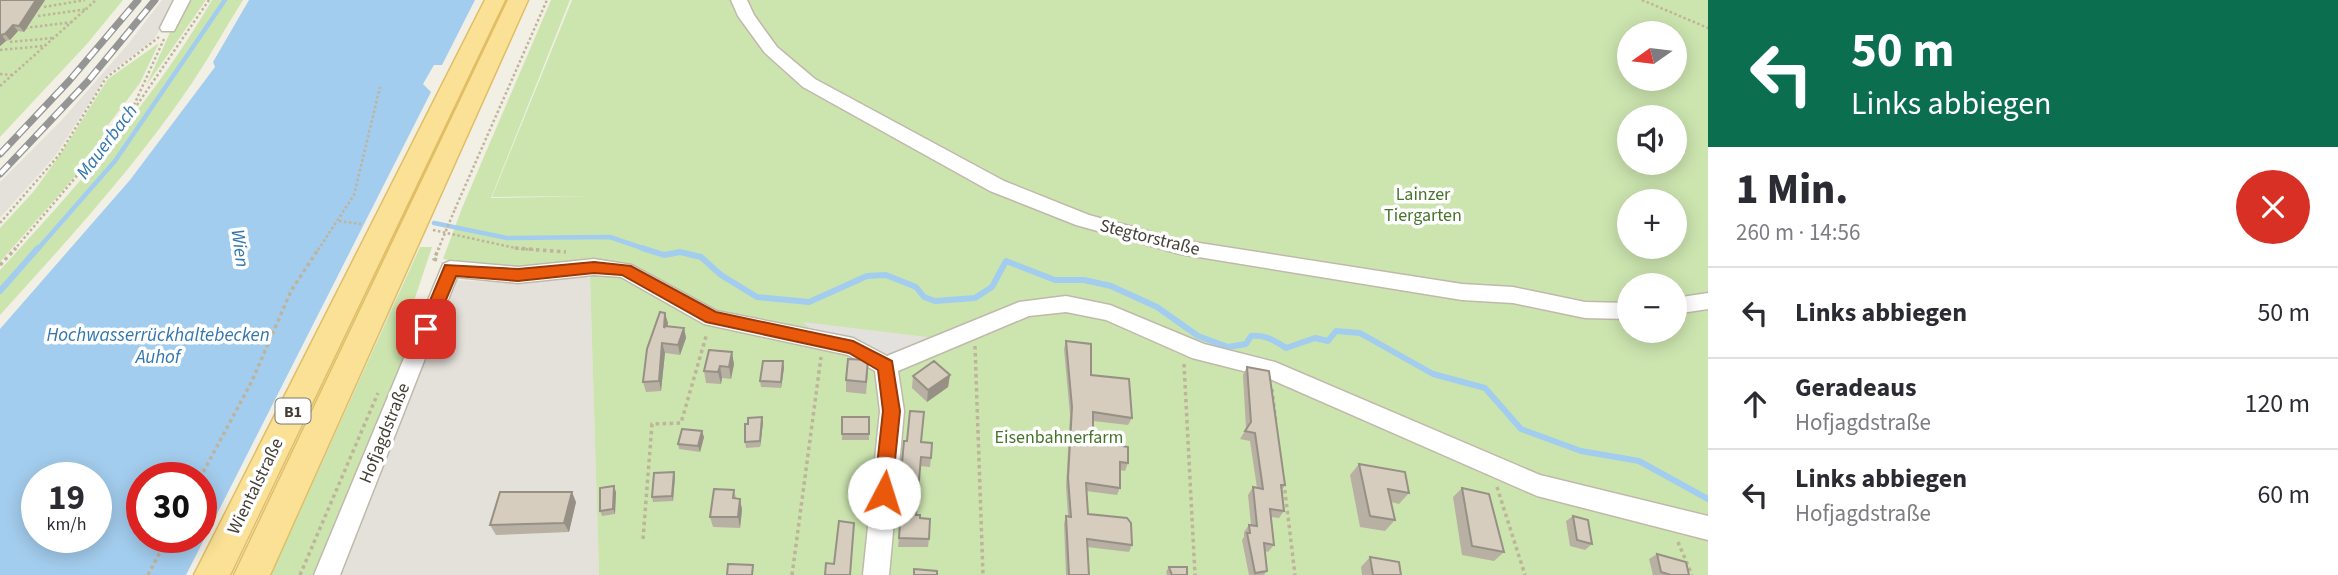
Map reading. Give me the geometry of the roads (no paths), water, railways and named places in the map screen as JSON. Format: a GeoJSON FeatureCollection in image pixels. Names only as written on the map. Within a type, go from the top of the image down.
{"type":"FeatureCollection","features":[{"type":"Feature","properties":{"kind":"main road","name":"Wientalstraße"},"geometry":{"type":"LineString","coordinates":[[212,575],[370,236],[396,201],[495,0]]}},
{"type":"Feature","properties":{"kind":"main road","name":"Wientalstraße"},"geometry":{"type":"LineString","coordinates":[[252,575],[518,0]]}},
{"type":"Feature","properties":{"kind":"street"},"geometry":{"type":"LineString","coordinates":[[169,28],[182,0]]}},
{"type":"Feature","properties":{"kind":"street","name":"Stegtorstraße"},"geometry":{"type":"LineString","coordinates":[[738,0],[746,16],[771,50],[809,83],[997,186],[1083,220],[1180,247],[1437,288],[1513,295],[1585,310],[1617,311]]}},
{"type":"Feature","properties":{"kind":"street","name":"Hofjagdstraße"},"geometry":{"type":"LineString","coordinates":[[327,575],[450,269],[518,275],[594,267],[625,270],[712,318],[853,347],[886,366]]}},
{"type":"Feature","properties":{"kind":"street"},"geometry":{"type":"LineString","coordinates":[[1687,304],[1708,301]]}},
{"type":"Feature","properties":{"kind":"street"},"geometry":{"type":"LineString","coordinates":[[876,575],[892,411],[886,366],[1027,308],[1066,304],[1110,313],[1200,352],[1270,369],[1537,485],[1708,528]]}},
{"type":"Feature","properties":{"kind":"water","name":"Hochwasserrückhaltebecken Auhof"},"geometry":{"type":"Polygon","coordinates":[[[249,0],[475,0],[442,65],[434,65],[423,84],[431,92],[217,514],[217,462],[126,462],[126,553],[197,553],[186,575],[0,575],[0,329],[130,180],[215,67],[213,62],[249,0]]]}},
{"type":"Feature","properties":{"kind":"waterway","name":"Mauerbach"},"geometry":{"type":"LineString","coordinates":[[37,250],[115,161],[225,0]]}},
{"type":"Feature","properties":{"kind":"waterway"},"geometry":{"type":"LineString","coordinates":[[434,223],[507,238],[610,237],[644,249]]}},
{"type":"Feature","properties":{"kind":"waterway","name":"Mauerbach"},"geometry":{"type":"LineString","coordinates":[[0,291],[38,248]]}},
{"type":"Feature","properties":{"kind":"waterway"},"geometry":{"type":"LineString","coordinates":[[644,249],[664,255],[680,252],[701,257],[721,275],[757,297],[809,302],[867,276],[886,275],[916,287],[924,297],[935,301],[975,298],[992,287],[1006,261],[1055,280],[1084,280],[1111,286],[1157,307],[1198,336],[1228,347],[1246,344],[1251,336],[1265,337],[1286,348],[1315,338],[1328,341],[1336,331],[1360,333],[1433,374],[1485,388],[1521,429],[1581,451],[1639,461],[1708,499]]}},
{"type":"Feature","properties":{"kind":"waterway"},"geometry":{"type":"LineString","coordinates":[[644,249],[648,250]]}},
{"type":"Feature","properties":{"kind":"railway"},"geometry":{"type":"LineString","coordinates":[[0,154],[69,81],[138,0]]}},
{"type":"Feature","properties":{"kind":"railway"},"geometry":{"type":"LineString","coordinates":[[0,174],[88,81],[155,0]]}},
{"type":"Feature","properties":{"kind":"park label","name":"Lainzer Tiergarten"},"geometry":{"type":"Point","coordinates":[1423,204]}},
{"type":"Feature","properties":{"kind":"park label","name":"Eisenbahnerfarm"},"geometry":{"type":"Point","coordinates":[1059,437]}},
{"type":"Feature","properties":{"kind":"water label","name":"Wien"},"geometry":{"type":"Point","coordinates":[241,248]}}]}
